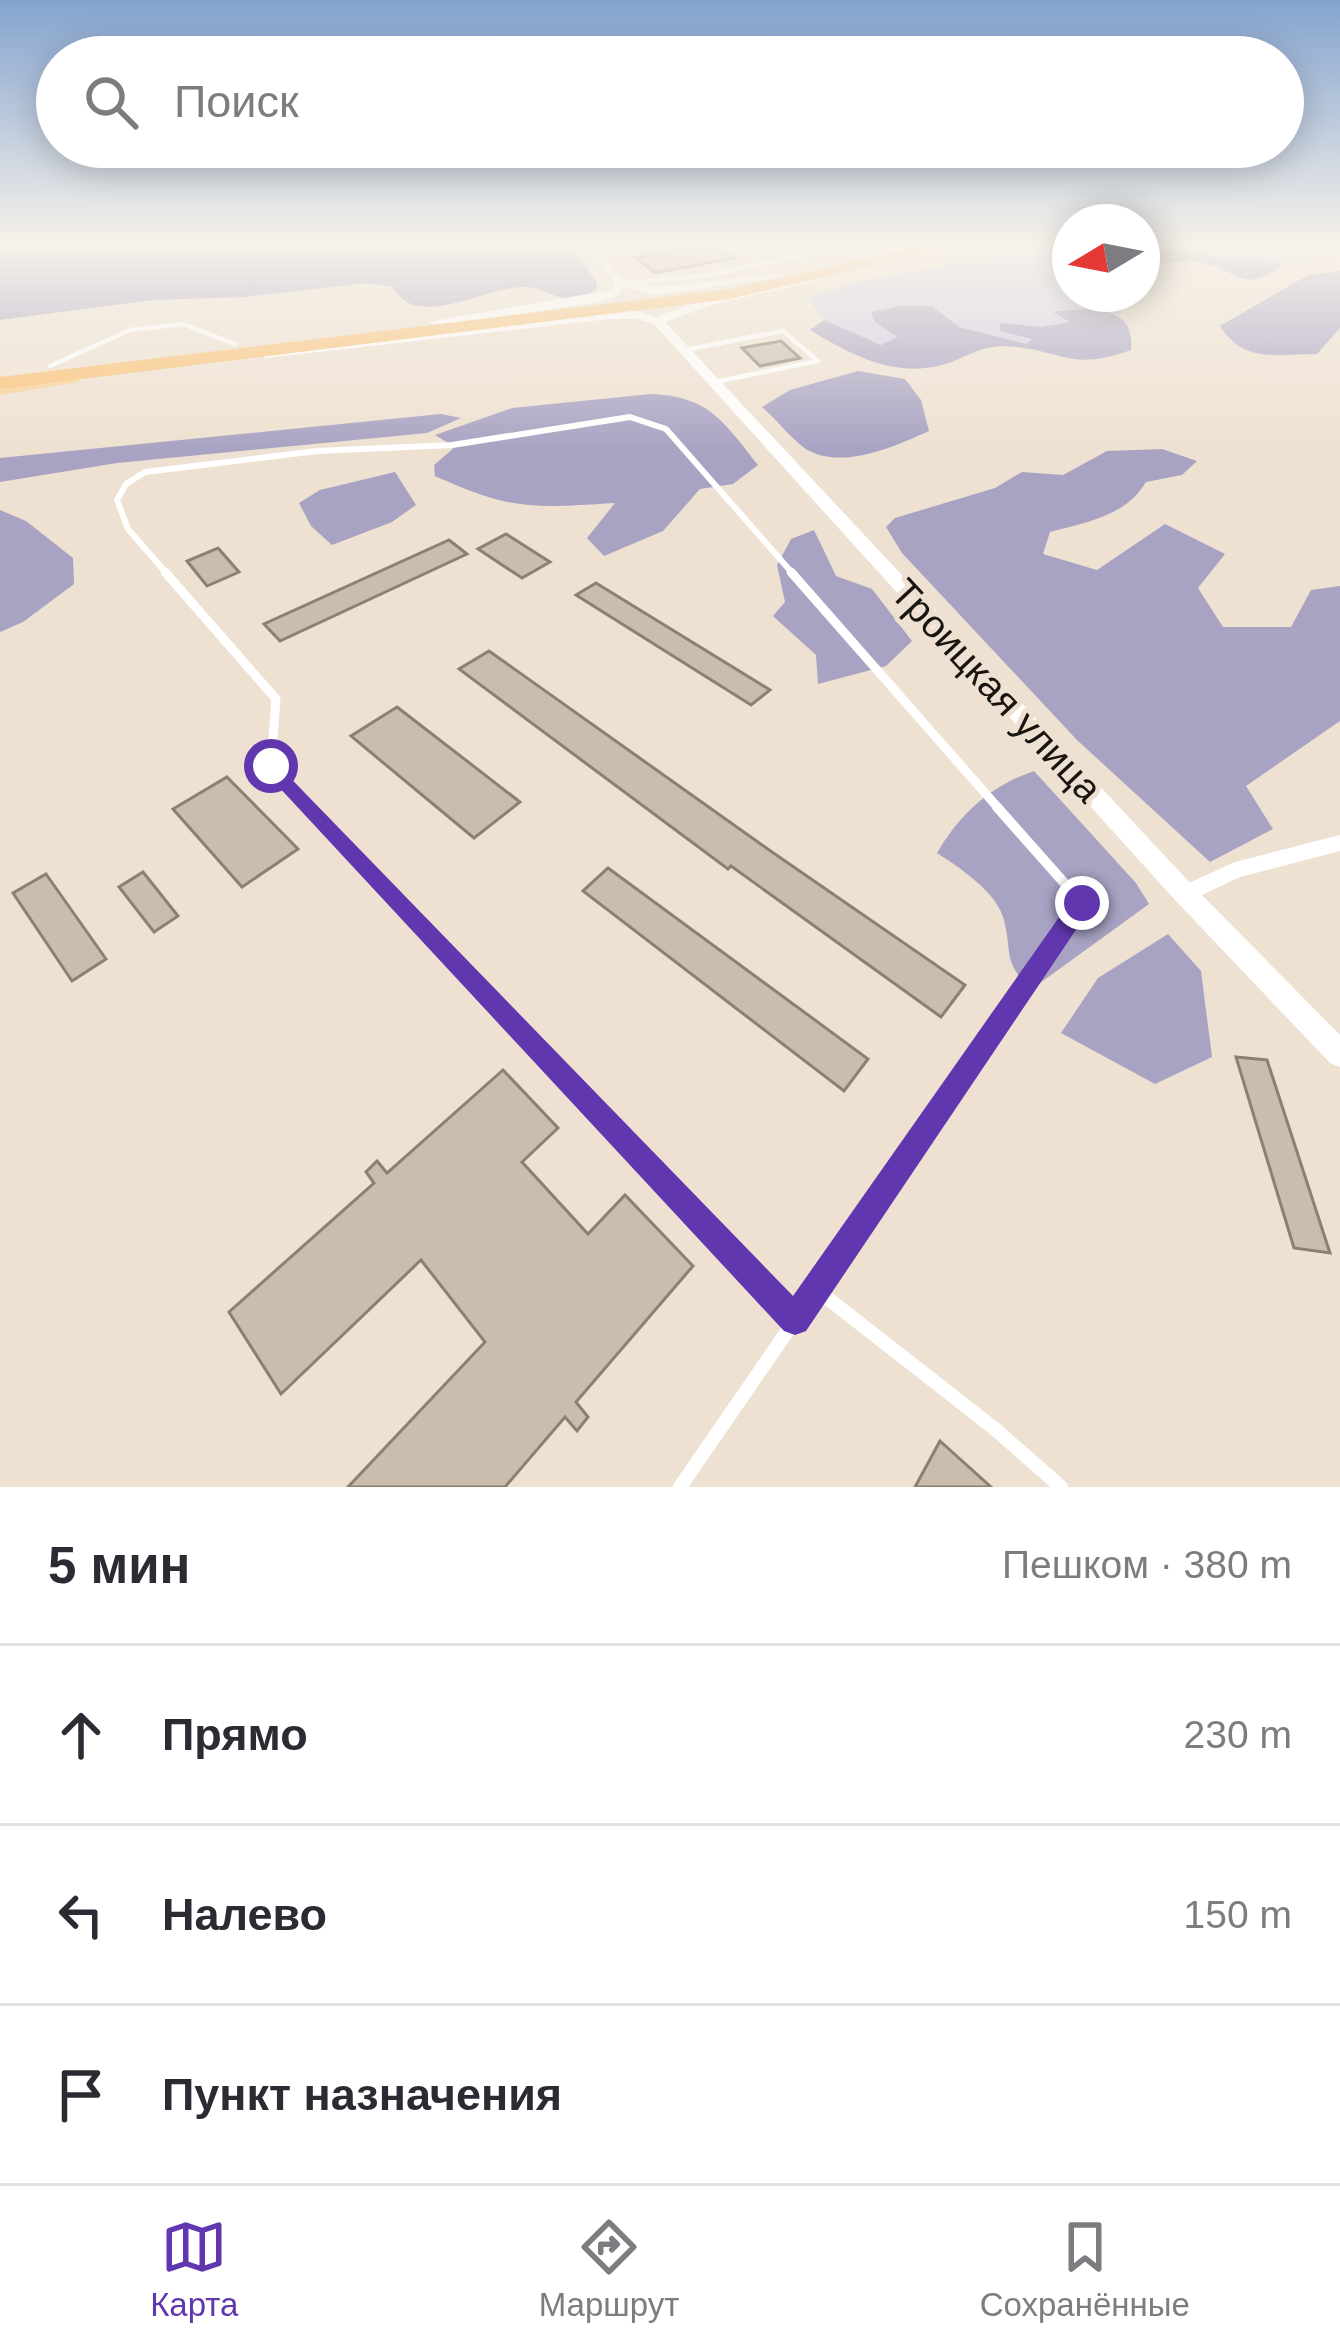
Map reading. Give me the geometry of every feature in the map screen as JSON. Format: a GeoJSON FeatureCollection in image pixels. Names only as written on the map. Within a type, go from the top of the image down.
{"type":"FeatureCollection","features":[{"type":"Feature","properties":{"kind":"highway"},"geometry":{"type":"LineString","coordinates":[[0,386],[500,313]]}},
{"type":"Feature","properties":{"kind":"highway"},"geometry":{"type":"LineString","coordinates":[[7,371],[572,313]]}},
{"type":"Feature","properties":{"kind":"street"},"geometry":{"type":"LineString","coordinates":[[435,322],[495,313]]}},
{"type":"Feature","properties":{"kind":"street"},"geometry":{"type":"LineString","coordinates":[[236,350],[304,352],[609,315],[636,315],[658,322],[671,313]]}},
{"type":"Feature","properties":{"kind":"street","name":"Троицкая улица"},"geometry":{"type":"LineString","coordinates":[[658,322],[1185,894],[1340,1054]]}},
{"type":"Feature","properties":{"kind":"street"},"geometry":{"type":"LineString","coordinates":[[1185,894],[1235,870],[1340,843]]}},
{"type":"Feature","properties":{"kind":"lane"},"geometry":{"type":"LineString","coordinates":[[684,350],[783,331],[818,361],[714,382]]}},
{"type":"Feature","properties":{"kind":"lane"},"geometry":{"type":"LineString","coordinates":[[680,1487],[817,1290],[1082,903],[666,428],[648,420],[607,418],[452,445],[298,453],[134,476],[122,486],[117,500],[128,529],[275,699],[271,766],[795,1320]]}},
{"type":"Feature","properties":{"kind":"lane"},"geometry":{"type":"LineString","coordinates":[[817,1290],[995,1429],[1060,1487]]}},
{"type":"Feature","properties":{"kind":"shaded area"},"geometry":{"type":"Polygon","coordinates":[[[0,313],[51,313],[0,320],[0,313]]]}},
{"type":"Feature","properties":{"kind":"shaded area"},"geometry":{"type":"Polygon","coordinates":[[[819,313],[873,313],[898,338],[881,345],[824,320],[819,313]]]}},
{"type":"Feature","properties":{"kind":"shaded area"},"geometry":{"type":"Polygon","coordinates":[[[872,313],[942,313],[959,327],[1027,344],[1032,339],[1000,331],[1000,323],[1041,327],[1069,322],[1055,313],[1110,313],[1126,324],[1131,350],[1078,359],[996,346],[949,363],[912,369],[876,363],[810,330],[824,320],[881,345],[897,337],[875,322],[872,313]]]}},
{"type":"Feature","properties":{"kind":"shaded area"},"geometry":{"type":"Polygon","coordinates":[[[942,313],[1120,313],[1055,314],[1071,322],[1041,327],[1000,324],[1034,340],[1027,344],[959,327],[942,313]]]}},
{"type":"Feature","properties":{"kind":"shaded area"},"geometry":{"type":"Polygon","coordinates":[[[1242,313],[1340,313],[1340,328],[1317,354],[1251,352],[1220,326],[1242,313]]]}},
{"type":"Feature","properties":{"kind":"shaded area"},"geometry":{"type":"Polygon","coordinates":[[[858,371],[905,379],[921,400],[929,431],[866,454],[833,457],[803,447],[762,407],[790,390],[858,371]]]}},
{"type":"Feature","properties":{"kind":"shaded area"},"geometry":{"type":"Polygon","coordinates":[[[651,394],[687,400],[714,414],[758,465],[733,484],[700,489],[663,531],[604,556],[587,538],[615,503],[523,504],[484,496],[435,476],[434,465],[455,447],[435,435],[512,408],[651,394]]]}},
{"type":"Feature","properties":{"kind":"shaded area"},"geometry":{"type":"Polygon","coordinates":[[[441,414],[461,418],[427,433],[117,463],[0,482],[0,458],[441,414]]]}},
{"type":"Feature","properties":{"kind":"shaded area"},"geometry":{"type":"Polygon","coordinates":[[[1162,449],[1197,461],[1182,475],[1146,482],[1117,510],[1050,532],[1043,554],[1097,570],[1165,524],[1225,554],[1198,588],[1223,627],[1291,627],[1311,590],[1340,586],[1340,721],[1246,786],[1273,829],[1210,862],[1077,740],[902,553],[886,527],[895,518],[995,488],[1022,472],[1063,475],[1107,451],[1162,449]]]}},
{"type":"Feature","properties":{"kind":"shaded area"},"geometry":{"type":"Polygon","coordinates":[[[395,472],[416,505],[392,522],[332,545],[311,526],[299,503],[320,490],[395,472]]]}},
{"type":"Feature","properties":{"kind":"shaded area"},"geometry":{"type":"Polygon","coordinates":[[[0,510],[26,521],[73,558],[74,584],[23,622],[0,632],[0,510]]]}},
{"type":"Feature","properties":{"kind":"shaded area"},"geometry":{"type":"Polygon","coordinates":[[[814,530],[836,576],[872,589],[912,641],[886,666],[818,684],[816,655],[773,616],[785,602],[777,565],[791,539],[814,530]]]}},
{"type":"Feature","properties":{"kind":"shaded area"},"geometry":{"type":"Polygon","coordinates":[[[1034,771],[1136,883],[1149,904],[1029,991],[1012,963],[1004,920],[994,900],[937,853],[978,803],[1034,771]]]}},
{"type":"Feature","properties":{"kind":"shaded area"},"geometry":{"type":"Polygon","coordinates":[[[1168,934],[1201,971],[1212,1057],[1155,1084],[1061,1033],[1098,978],[1168,934]]]}},
{"type":"Feature","properties":{"kind":"building"},"geometry":{"type":"Polygon","coordinates":[[[781,341],[800,358],[760,366],[742,348],[781,341]]]}},
{"type":"Feature","properties":{"kind":"building"},"geometry":{"type":"Polygon","coordinates":[[[506,534],[550,562],[522,578],[478,549],[506,534]]]}},
{"type":"Feature","properties":{"kind":"building"},"geometry":{"type":"Polygon","coordinates":[[[449,540],[467,554],[280,641],[264,624],[449,540]]]}},
{"type":"Feature","properties":{"kind":"building"},"geometry":{"type":"Polygon","coordinates":[[[218,548],[239,572],[207,586],[187,561],[218,548]]]}},
{"type":"Feature","properties":{"kind":"building"},"geometry":{"type":"Polygon","coordinates":[[[596,583],[770,690],[751,705],[576,595],[596,583]]]}},
{"type":"Feature","properties":{"kind":"building"},"geometry":{"type":"Polygon","coordinates":[[[489,651],[965,985],[941,1017],[731,866],[728,869],[459,669],[489,651]]]}},
{"type":"Feature","properties":{"kind":"building"},"geometry":{"type":"Polygon","coordinates":[[[397,707],[520,802],[474,838],[351,736],[397,707]]]}},
{"type":"Feature","properties":{"kind":"building"},"geometry":{"type":"Polygon","coordinates":[[[227,777],[298,849],[242,887],[173,809],[227,777]]]}},
{"type":"Feature","properties":{"kind":"building"},"geometry":{"type":"Polygon","coordinates":[[[608,868],[868,1059],[844,1091],[583,891],[608,868]]]}},
{"type":"Feature","properties":{"kind":"building"},"geometry":{"type":"Polygon","coordinates":[[[143,872],[178,916],[154,932],[119,887],[143,872]]]}},
{"type":"Feature","properties":{"kind":"building"},"geometry":{"type":"Polygon","coordinates":[[[46,874],[106,959],[72,981],[13,893],[46,874]]]}},
{"type":"Feature","properties":{"kind":"building"},"geometry":{"type":"Polygon","coordinates":[[[1236,1057],[1267,1060],[1330,1253],[1294,1248],[1236,1057]]]}},
{"type":"Feature","properties":{"kind":"building"},"geometry":{"type":"Polygon","coordinates":[[[503,1070],[558,1128],[522,1162],[588,1234],[625,1195],[693,1266],[576,1402],[588,1417],[577,1431],[565,1417],[505,1487],[348,1487],[485,1342],[421,1260],[281,1394],[229,1312],[374,1183],[366,1172],[377,1161],[387,1173],[503,1070]]]}},
{"type":"Feature","properties":{"kind":"building"},"geometry":{"type":"Polygon","coordinates":[[[940,1441],[991,1487],[915,1487],[940,1441]]]}},
{"type":"Feature","properties":{"kind":"route"},"geometry":{"type":"LineString","coordinates":[[271,766],[795,1320],[1082,903]]}}]}
